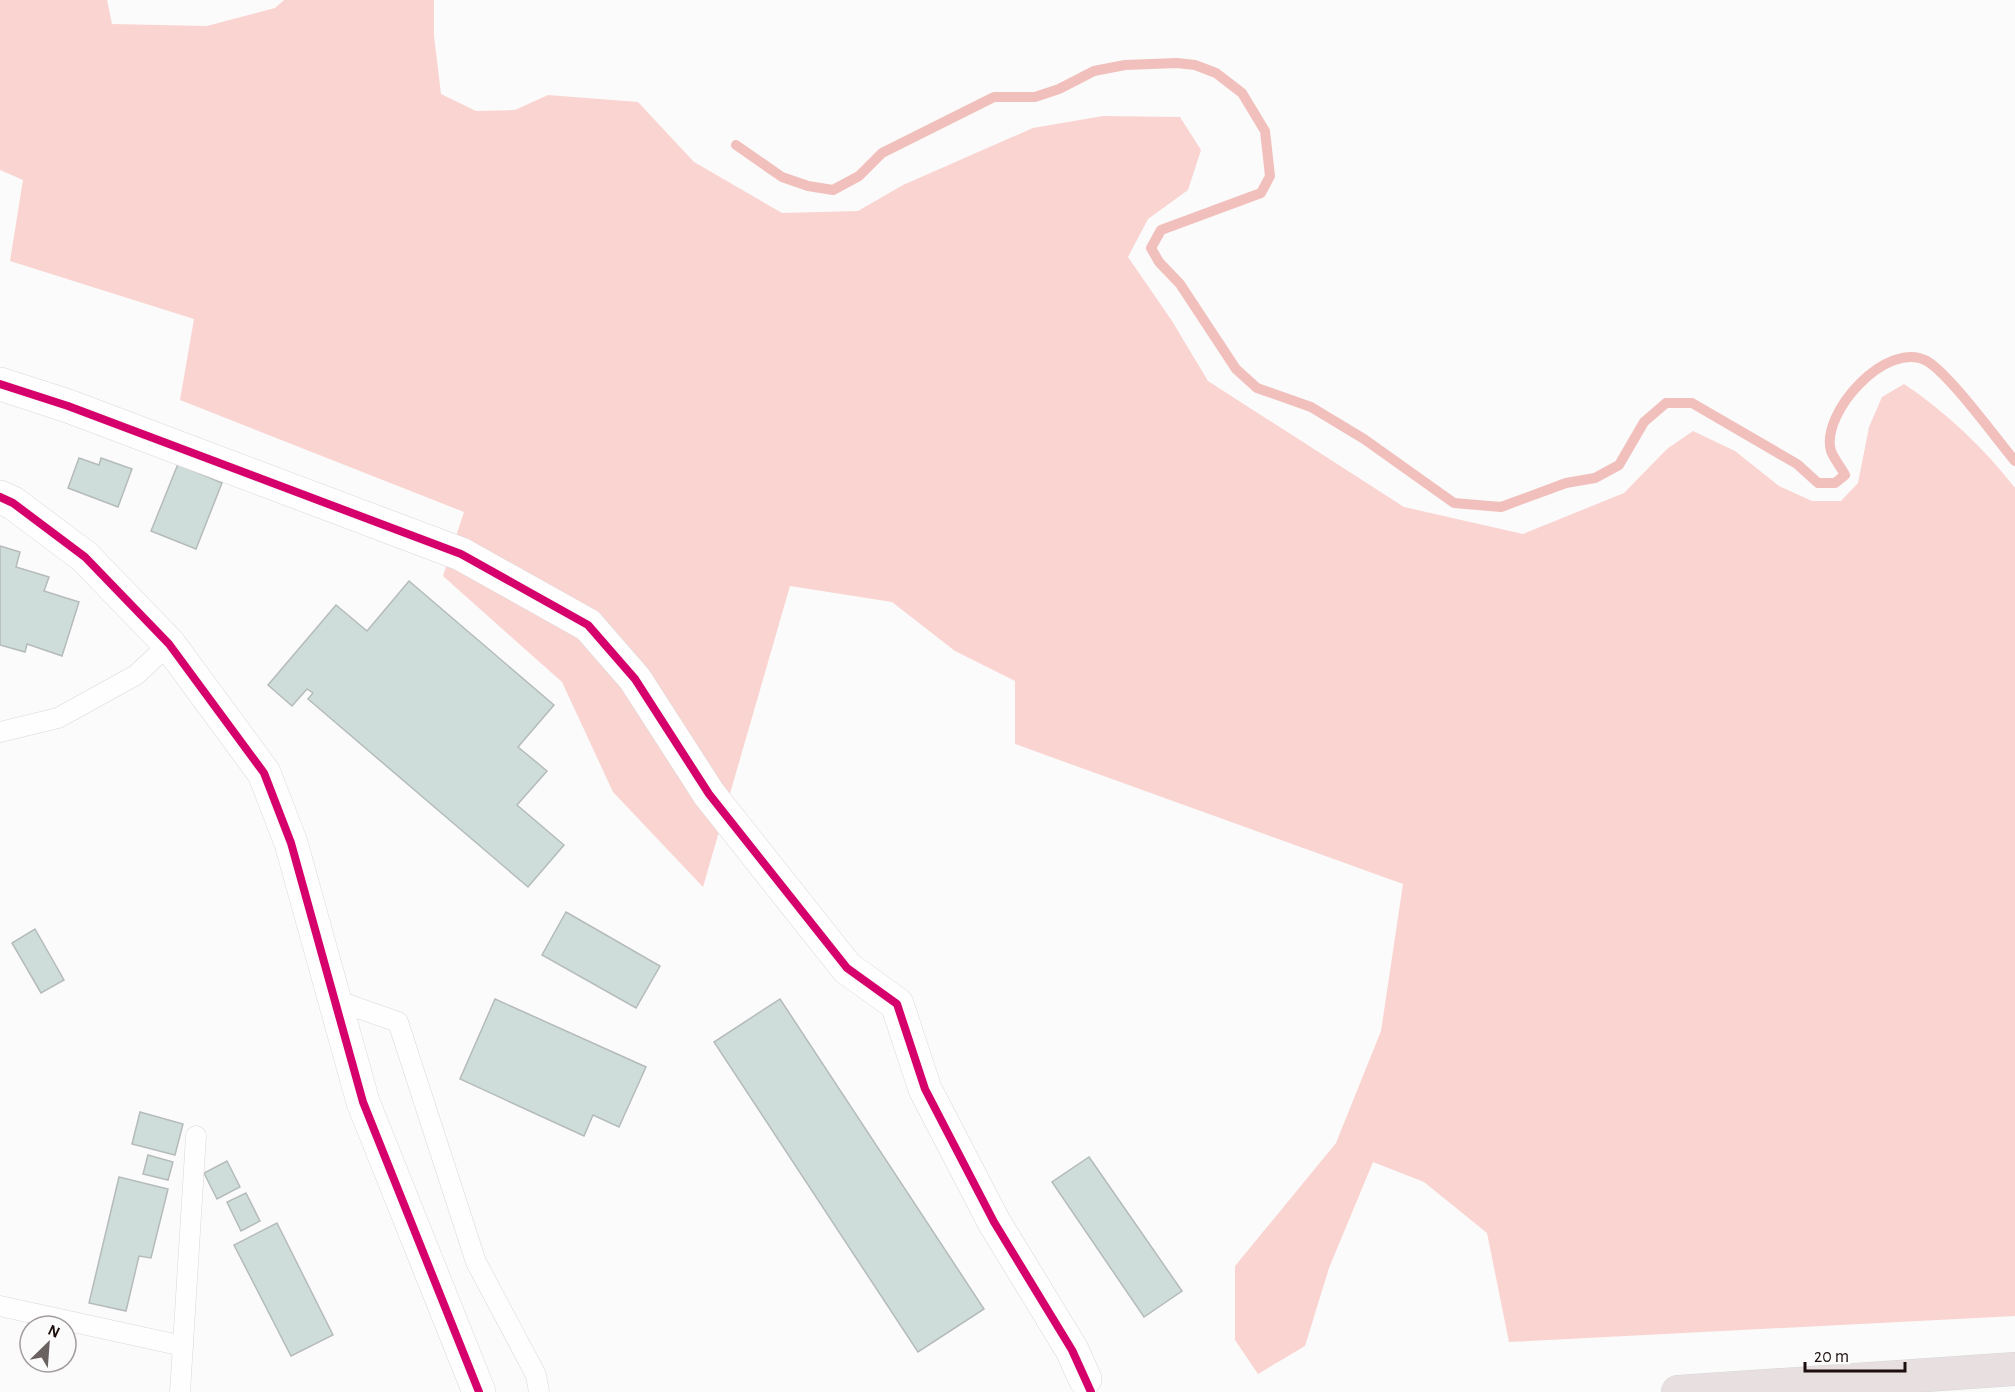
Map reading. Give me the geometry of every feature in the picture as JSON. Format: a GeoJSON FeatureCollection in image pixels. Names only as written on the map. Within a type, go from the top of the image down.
{"type":"FeatureCollection","features":[{"type":"Feature","properties":{"kind":"highway"},"geometry":{"type":"LineString","coordinates":[[1678,1392],[2015,1369]]}},
{"type":"Feature","properties":{"kind":"street"},"geometry":{"type":"LineString","coordinates":[[0,384],[69,406],[461,554],[588,625],[635,680],[709,794],[847,968],[897,1004],[925,1089],[994,1222],[1072,1350],[1085,1379]]}},
{"type":"Feature","properties":{"kind":"street"},"geometry":{"type":"LineString","coordinates":[[0,497],[14,503],[85,557],[169,644],[264,773],[291,843],[363,1102],[479,1392]]}},
{"type":"Feature","properties":{"kind":"lane"},"geometry":{"type":"LineString","coordinates":[[0,732],[58,718],[136,675],[169,644]]}},
{"type":"Feature","properties":{"kind":"lane"},"geometry":{"type":"LineString","coordinates":[[335,1000],[398,1022],[476,1262],[536,1375],[539,1392]]}},
{"type":"Feature","properties":{"kind":"lane"},"geometry":{"type":"LineString","coordinates":[[180,1392],[196,1136]]}},
{"type":"Feature","properties":{"kind":"lane"},"geometry":{"type":"LineString","coordinates":[[0,1306],[183,1346]]}},
{"type":"Feature","properties":{"kind":"shaded area"},"geometry":{"type":"Polygon","coordinates":[[[0,0],[107,0],[112,24],[207,26],[275,8],[284,0],[434,0],[434,36],[441,94],[476,111],[515,110],[548,95],[638,102],[694,162],[782,213],[858,211],[903,185],[1033,128],[1103,116],[1180,117],[1201,150],[1188,190],[1148,219],[1128,257],[1172,321],[1208,381],[1404,507],[1523,534],[1624,493],[1667,449],[1693,431],[1735,451],[1779,486],[1812,501],[1841,501],[1858,483],[1869,427],[1882,397],[1904,384],[1935,406],[1964,432],[2015,488],[2015,1316],[1509,1342],[1487,1233],[1424,1182],[1373,1162],[1329,1268],[1305,1346],[1258,1374],[1235,1340],[1235,1266],[1336,1143],[1381,1031],[1403,884],[1015,744],[1015,681],[955,651],[892,602],[790,586],[703,887],[613,792],[562,682],[443,576],[464,512],[180,400],[194,319],[10,261],[23,180],[0,170],[0,0]]]}},
{"type":"Feature","properties":{"kind":"building"},"geometry":{"type":"Polygon","coordinates":[[[79,458],[99,465],[101,458],[132,469],[118,507],[68,488],[79,458]]]}},
{"type":"Feature","properties":{"kind":"building"},"geometry":{"type":"Polygon","coordinates":[[[178,464],[222,483],[196,549],[151,531],[178,464]]]}},
{"type":"Feature","properties":{"kind":"building"},"geometry":{"type":"Polygon","coordinates":[[[0,546],[20,552],[16,567],[49,577],[44,591],[79,602],[62,656],[27,644],[25,652],[0,645],[0,546]]]}},
{"type":"Feature","properties":{"kind":"building"},"geometry":{"type":"Polygon","coordinates":[[[409,581],[554,705],[518,747],[547,771],[517,805],[564,845],[528,887],[308,699],[313,693],[307,689],[292,706],[268,685],[336,605],[367,631],[409,581]]]}},
{"type":"Feature","properties":{"kind":"building"},"geometry":{"type":"Polygon","coordinates":[[[566,912],[660,966],[636,1008],[542,955],[566,912]]]}},
{"type":"Feature","properties":{"kind":"building"},"geometry":{"type":"Polygon","coordinates":[[[35,929],[64,980],[41,993],[12,943],[35,929]]]}},
{"type":"Feature","properties":{"kind":"building"},"geometry":{"type":"Polygon","coordinates":[[[495,999],[646,1067],[619,1127],[593,1115],[584,1136],[460,1079],[495,999]]]}},
{"type":"Feature","properties":{"kind":"building"},"geometry":{"type":"Polygon","coordinates":[[[780,999],[984,1309],[918,1352],[714,1042],[780,999]]]}},
{"type":"Feature","properties":{"kind":"building"},"geometry":{"type":"Polygon","coordinates":[[[140,1112],[183,1124],[175,1155],[132,1144],[140,1112]]]}},
{"type":"Feature","properties":{"kind":"building"},"geometry":{"type":"Polygon","coordinates":[[[148,1155],[173,1162],[168,1180],[143,1174],[148,1155]]]}},
{"type":"Feature","properties":{"kind":"building"},"geometry":{"type":"Polygon","coordinates":[[[1089,1157],[1182,1291],[1144,1317],[1052,1182],[1089,1157]]]}},
{"type":"Feature","properties":{"kind":"building"},"geometry":{"type":"Polygon","coordinates":[[[227,1161],[240,1187],[217,1199],[204,1173],[227,1161]]]}},
{"type":"Feature","properties":{"kind":"building"},"geometry":{"type":"Polygon","coordinates":[[[119,1177],[168,1189],[151,1258],[139,1256],[126,1311],[89,1303],[119,1177]]]}},
{"type":"Feature","properties":{"kind":"building"},"geometry":{"type":"Polygon","coordinates":[[[246,1193],[260,1221],[241,1231],[227,1202],[246,1193]]]}},
{"type":"Feature","properties":{"kind":"building"},"geometry":{"type":"Polygon","coordinates":[[[277,1223],[333,1335],[291,1356],[234,1245],[277,1223]]]}},
{"type":"Feature","properties":{"kind":"waterway"},"geometry":{"type":"LineString","coordinates":[[736,145],[782,177],[808,186],[833,190],[859,176],[882,153],[994,97],[1035,97],[1059,89],[1094,71],[1125,65],[1177,63],[1195,65],[1216,73],[1242,93],[1265,131],[1270,176],[1261,193],[1161,230],[1151,248],[1159,262],[1180,284],[1236,369],[1257,388],[1311,407],[1364,439],[1454,503],[1501,507],[1566,483],[1595,478],[1619,465],[1644,422],[1666,403],[1692,403],[1797,464],[1818,483],[1835,483],[1845,475],[1831,451],[1830,435],[1846,400],[1876,370],[1894,360],[1911,357],[1927,361],[1937,368],[2015,461]]}},
{"type":"Feature","properties":{"kind":"cycle path"},"geometry":{"type":"LineString","coordinates":[[0,384],[68,406],[461,554],[588,625],[635,679],[709,794],[847,968],[897,1004],[925,1089],[994,1222],[1072,1350],[1091,1392]]}},
{"type":"Feature","properties":{"kind":"cycle path"},"geometry":{"type":"LineString","coordinates":[[0,497],[13,503],[85,557],[169,644],[264,773],[291,843],[363,1102],[479,1392]]}}]}
